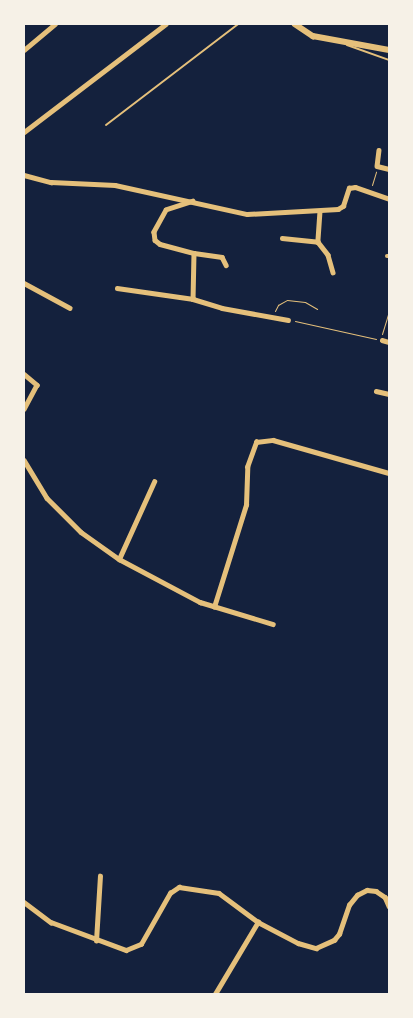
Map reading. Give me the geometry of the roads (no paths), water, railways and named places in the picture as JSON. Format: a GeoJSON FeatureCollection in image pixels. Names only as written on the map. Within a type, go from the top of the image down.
{"type":"FeatureCollection","features":[{"type":"Feature","properties":{"kind":"street"},"geometry":{"type":"LineString","coordinates":[[24,50],[55,24]]}},
{"type":"Feature","properties":{"kind":"street"},"geometry":{"type":"LineString","coordinates":[[24,132],[166,24]]}},
{"type":"Feature","properties":{"kind":"street"},"geometry":{"type":"LineString","coordinates":[[295,24],[313,36],[389,50]]}},
{"type":"Feature","properties":{"kind":"street"},"geometry":{"type":"LineString","coordinates":[[379,150],[377,166],[389,168]]}},
{"type":"Feature","properties":{"kind":"street"},"geometry":{"type":"LineString","coordinates":[[24,175],[51,182],[115,185],[197,200],[247,214],[270,210],[320,211],[343,206],[349,188],[389,199]]}},
{"type":"Feature","properties":{"kind":"street"},"geometry":{"type":"LineString","coordinates":[[197,200],[166,210],[154,232],[155,240],[160,244],[194,253],[222,257],[226,265]]}},
{"type":"Feature","properties":{"kind":"street"},"geometry":{"type":"LineString","coordinates":[[320,211],[318,242],[328,255],[333,272]]}},
{"type":"Feature","properties":{"kind":"street"},"geometry":{"type":"LineString","coordinates":[[282,238],[318,242]]}},
{"type":"Feature","properties":{"kind":"street"},"geometry":{"type":"LineString","coordinates":[[194,253],[194,299]]}},
{"type":"Feature","properties":{"kind":"street"},"geometry":{"type":"LineString","coordinates":[[24,282],[70,308]]}},
{"type":"Feature","properties":{"kind":"street"},"geometry":{"type":"LineString","coordinates":[[117,288],[194,299],[222,308],[288,320]]}},
{"type":"Feature","properties":{"kind":"street"},"geometry":{"type":"LineString","coordinates":[[382,340],[389,342]]}},
{"type":"Feature","properties":{"kind":"street"},"geometry":{"type":"LineString","coordinates":[[24,374],[37,385],[24,409]]}},
{"type":"Feature","properties":{"kind":"street"},"geometry":{"type":"LineString","coordinates":[[376,391],[389,394]]}},
{"type":"Feature","properties":{"kind":"street"},"geometry":{"type":"LineString","coordinates":[[214,607],[248,497],[248,467],[253,445],[273,440],[349,460],[389,473]]}},
{"type":"Feature","properties":{"kind":"street"},"geometry":{"type":"LineString","coordinates":[[24,460],[47,498],[81,532],[119,559],[173,590],[214,607],[273,624]]}},
{"type":"Feature","properties":{"kind":"street"},"geometry":{"type":"LineString","coordinates":[[119,559],[154,482]]}},
{"type":"Feature","properties":{"kind":"street"},"geometry":{"type":"LineString","coordinates":[[96,941],[100,876]]}},
{"type":"Feature","properties":{"kind":"street"},"geometry":{"type":"LineString","coordinates":[[24,902],[51,922],[96,941],[126,950],[136,948],[170,893],[179,887],[219,893],[258,922],[298,943],[316,948],[334,940],[339,934],[349,905],[357,895],[367,890],[376,892],[385,896],[389,906]]}},
{"type":"Feature","properties":{"kind":"street"},"geometry":{"type":"LineString","coordinates":[[215,994],[258,922]]}},
{"type":"Feature","properties":{"kind":"lane"},"geometry":{"type":"LineString","coordinates":[[106,125],[238,24]]}},
{"type":"Feature","properties":{"kind":"lane"},"geometry":{"type":"LineString","coordinates":[[333,40],[389,60]]}}]}
